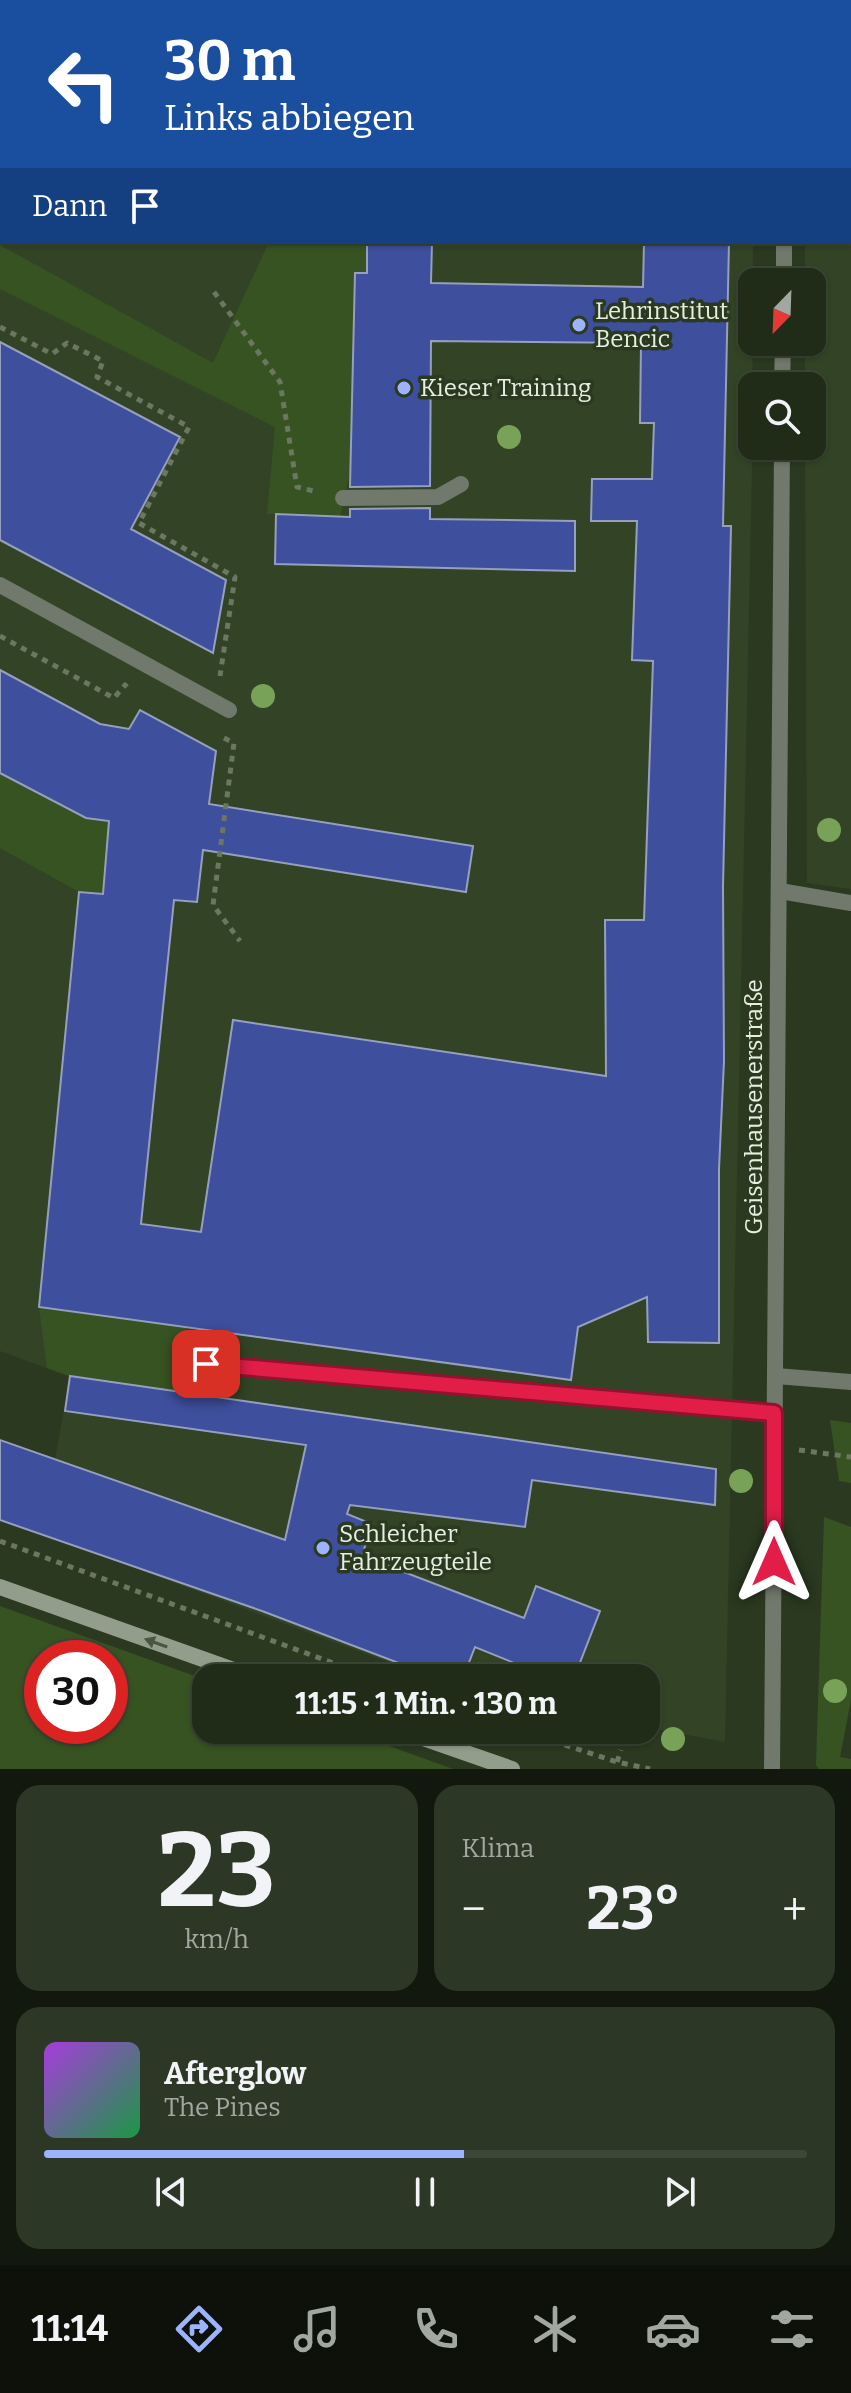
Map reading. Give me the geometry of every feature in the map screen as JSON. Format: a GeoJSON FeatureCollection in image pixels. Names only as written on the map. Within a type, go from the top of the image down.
{"type":"FeatureCollection","features":[{"type":"Feature","properties":{"kind":"main road"},"geometry":{"type":"LineString","coordinates":[[0,1587],[217,1664]]}},
{"type":"Feature","properties":{"kind":"main road"},"geometry":{"type":"LineString","coordinates":[[440,1744],[512,1769]]}},
{"type":"Feature","properties":{"kind":"street"},"geometry":{"type":"LineString","coordinates":[[784,244],[784,268]]}},
{"type":"Feature","properties":{"kind":"street","name":"Geisenhausenerstraße"},"geometry":{"type":"LineString","coordinates":[[772,1769],[782,460]]}},
{"type":"Feature","properties":{"kind":"street"},"geometry":{"type":"LineString","coordinates":[[343,498],[438,497],[461,484]]}},
{"type":"Feature","properties":{"kind":"street"},"geometry":{"type":"LineString","coordinates":[[0,585],[229,710]]}},
{"type":"Feature","properties":{"kind":"street"},"geometry":{"type":"LineString","coordinates":[[780,891],[851,903]]}},
{"type":"Feature","properties":{"kind":"street"},"geometry":{"type":"LineString","coordinates":[[206,1364],[774,1413]]}},
{"type":"Feature","properties":{"kind":"street"},"geometry":{"type":"LineString","coordinates":[[776,1376],[851,1382]]}},
{"type":"Feature","properties":{"kind":"path"},"geometry":{"type":"LineString","coordinates":[[214,292],[280,382],[297,487],[343,498]]}},
{"type":"Feature","properties":{"kind":"path"},"geometry":{"type":"LineString","coordinates":[[0,327],[52,354],[67,343],[103,361],[97,377],[189,427],[139,523],[235,577],[220,677],[206,670]]}},
{"type":"Feature","properties":{"kind":"path"},"geometry":{"type":"LineString","coordinates":[[0,636],[114,698],[125,685],[138,693]]}},
{"type":"Feature","properties":{"kind":"path"},"geometry":{"type":"LineString","coordinates":[[220,736],[234,743],[213,905],[240,941]]}},
{"type":"Feature","properties":{"kind":"path"},"geometry":{"type":"LineString","coordinates":[[774,1447],[851,1457]]}},
{"type":"Feature","properties":{"kind":"path"},"geometry":{"type":"LineString","coordinates":[[0,1541],[336,1664]]}},
{"type":"Feature","properties":{"kind":"path"},"geometry":{"type":"LineString","coordinates":[[562,1744],[650,1769]]}},
{"type":"Feature","properties":{"kind":"path"},"geometry":{"type":"LineString","coordinates":[[617,1762],[621,1750]]}},
{"type":"Feature","properties":{"kind":"shaded area"},"geometry":{"type":"Polygon","coordinates":[[[0,244],[753,244],[753,268],[738,268],[738,356],[752,356],[752,372],[738,372],[738,460],[752,460],[752,467],[725,1742],[660,1730],[660,1664],[393,1664],[33,1530],[55,1459],[70,1377],[0,1351],[0,244]]]}},
{"type":"Feature","properties":{"kind":"shaded area"},"geometry":{"type":"Polygon","coordinates":[[[268,244],[367,244],[367,273],[356,273],[351,467],[340,517],[267,514],[275,427],[0,289],[0,245],[213,363],[268,244]]]}},
{"type":"Feature","properties":{"kind":"shaded area"},"geometry":{"type":"Polygon","coordinates":[[[805,244],[851,244],[851,889],[807,883],[805,460],[826,460],[826,372],[805,372],[805,356],[826,356],[826,268],[805,268],[805,244]]]}},
{"type":"Feature","properties":{"kind":"shaded area"},"geometry":{"type":"Polygon","coordinates":[[[0,773],[86,818],[109,821],[103,894],[79,892],[0,848],[0,773]]]}},
{"type":"Feature","properties":{"kind":"shaded area"},"geometry":{"type":"Polygon","coordinates":[[[39,1307],[187,1327],[178,1392],[70,1376],[47,1368],[39,1307]]]}},
{"type":"Feature","properties":{"kind":"shaded area"},"geometry":{"type":"Polygon","coordinates":[[[830,1420],[851,1423],[851,1483],[839,1481],[830,1420]]]}},
{"type":"Feature","properties":{"kind":"shaded area"},"geometry":{"type":"Polygon","coordinates":[[[824,1517],[851,1527],[851,1700],[840,1757],[851,1759],[851,1769],[819,1769],[816,1765],[824,1517]]]}},
{"type":"Feature","properties":{"kind":"shaded area"},"geometry":{"type":"Polygon","coordinates":[[[0,1606],[95,1640],[24,1640],[24,1744],[128,1744],[128,1652],[192,1675],[192,1744],[384,1744],[453,1769],[0,1769],[0,1606]]]}},
{"type":"Feature","properties":{"kind":"building"},"geometry":{"type":"Polygon","coordinates":[[[367,244],[432,244],[431,283],[643,287],[644,244],[729,244],[723,526],[731,526],[723,887],[724,1061],[719,1169],[719,1343],[648,1342],[647,1297],[578,1327],[571,1380],[39,1307],[79,892],[103,894],[109,821],[86,818],[0,773],[0,670],[100,724],[129,729],[140,710],[216,751],[209,804],[473,846],[466,892],[203,850],[197,902],[174,900],[141,1224],[201,1232],[233,1020],[606,1076],[605,920],[644,920],[653,661],[632,660],[637,521],[591,521],[592,479],[652,479],[654,423],[640,423],[641,343],[431,341],[430,486],[350,487],[355,273],[367,273],[367,244]]]}},
{"type":"Feature","properties":{"kind":"building"},"geometry":{"type":"Polygon","coordinates":[[[0,342],[180,437],[131,529],[226,580],[213,653],[0,540],[0,342]]]}},
{"type":"Feature","properties":{"kind":"building"},"geometry":{"type":"Polygon","coordinates":[[[430,508],[430,519],[575,521],[575,571],[275,564],[276,514],[350,517],[350,509],[430,508]]]}},
{"type":"Feature","properties":{"kind":"building"},"geometry":{"type":"Polygon","coordinates":[[[70,1376],[716,1469],[715,1505],[532,1480],[525,1527],[350,1505],[347,1514],[372,1524],[362,1556],[524,1618],[536,1586],[600,1611],[579,1664],[517,1664],[475,1647],[468,1664],[401,1664],[262,1611],[0,1520],[0,1440],[285,1540],[306,1445],[65,1411],[70,1376]]]}},
{"type":"Feature","properties":{"kind":"place","name":"Lehrinstitut Bencic"},"geometry":{"type":"Point","coordinates":[579,325]}},
{"type":"Feature","properties":{"kind":"place","name":"Kieser Training"},"geometry":{"type":"Point","coordinates":[404,388]}},
{"type":"Feature","properties":{"kind":"place","name":"Schleicher Fahrzeugteile"},"geometry":{"type":"Point","coordinates":[323,1548]}},
{"type":"Feature","properties":{"kind":"route"},"geometry":{"type":"LineString","coordinates":[[206,1364],[774,1413],[774,1562]]}}]}
